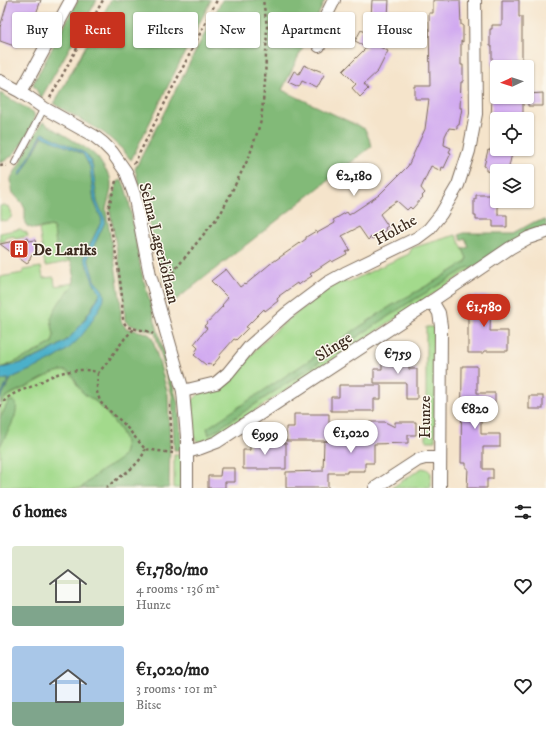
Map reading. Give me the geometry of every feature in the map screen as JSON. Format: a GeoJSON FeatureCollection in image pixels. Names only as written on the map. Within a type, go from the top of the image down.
{"type":"FeatureCollection","features":[{"type":"Feature","properties":{"kind":"street"},"geometry":{"type":"LineString","coordinates":[[21,92],[71,0]]}},
{"type":"Feature","properties":{"kind":"street"},"geometry":{"type":"LineString","coordinates":[[328,12],[334,0]]}},
{"type":"Feature","properties":{"kind":"street","name":"Holthe"},"geometry":{"type":"LineString","coordinates":[[183,391],[216,383],[228,373],[250,346],[286,313],[328,283],[345,273],[417,238],[429,229],[441,214],[458,185],[469,151],[476,114],[475,0]]}},
{"type":"Feature","properties":{"kind":"street","name":"Selma Lagerlöflaan"},"geometry":{"type":"LineString","coordinates":[[0,81],[94,136],[112,152],[126,172],[134,194],[154,292],[183,391],[187,452]]}},
{"type":"Feature","properties":{"kind":"street","name":"Slinge"},"geometry":{"type":"LineString","coordinates":[[187,452],[217,442],[510,248],[528,238],[546,232]]}},
{"type":"Feature","properties":{"kind":"street","name":"Hunze"},"geometry":{"type":"LineString","coordinates":[[432,301],[439,312],[441,326],[440,488]]}},
{"type":"Feature","properties":{"kind":"street"},"geometry":{"type":"LineString","coordinates":[[187,452],[187,488]]}},
{"type":"Feature","properties":{"kind":"street"},"geometry":{"type":"LineString","coordinates":[[375,488],[418,460],[425,458],[440,458]]}},
{"type":"Feature","properties":{"kind":"lane"},"geometry":{"type":"LineString","coordinates":[[15,163],[44,108]]}},
{"type":"Feature","properties":{"kind":"path"},"geometry":{"type":"LineString","coordinates":[[44,108],[103,0]]}},
{"type":"Feature","properties":{"kind":"path"},"geometry":{"type":"LineString","coordinates":[[155,339],[150,331],[128,327],[125,325],[119,274],[108,211],[116,181],[133,165],[217,0]]}},
{"type":"Feature","properties":{"kind":"path"},"geometry":{"type":"LineString","coordinates":[[154,292],[160,288],[221,213],[249,157],[261,121],[265,82],[267,26],[263,0]]}},
{"type":"Feature","properties":{"kind":"path"},"geometry":{"type":"LineString","coordinates":[[135,328],[125,338],[98,373],[97,392],[102,404],[123,423],[145,449],[172,453],[187,452]]}},
{"type":"Feature","properties":{"kind":"path"},"geometry":{"type":"LineString","coordinates":[[0,407],[9,396],[59,374],[88,370],[98,373]]}},
{"type":"Feature","properties":{"kind":"path"},"geometry":{"type":"LineString","coordinates":[[170,402],[172,453]]}},
{"type":"Feature","properties":{"kind":"path"},"geometry":{"type":"LineString","coordinates":[[106,488],[141,458],[145,449]]}},
{"type":"Feature","properties":{"kind":"green space"},"geometry":{"type":"Polygon","coordinates":[[[78,0],[97,0],[90,12],[72,12],[78,0]]]}},
{"type":"Feature","properties":{"kind":"green space"},"geometry":{"type":"Polygon","coordinates":[[[111,0],[211,0],[198,26],[198,12],[133,12],[133,48],[187,48],[131,160],[121,148],[104,133],[54,104],[85,48],[125,48],[125,12],[104,12],[111,0]]]}},
{"type":"Feature","properties":{"kind":"green space"},"geometry":{"type":"Polygon","coordinates":[[[222,0],[325,0],[319,12],[268,12],[268,48],[303,48],[282,90],[365,129],[372,146],[172,303],[164,279],[135,169],[206,31],[206,48],[260,48],[260,12],[216,12],[222,0]]]}},
{"type":"Feature","properties":{"kind":"green space"},"geometry":{"type":"Polygon","coordinates":[[[70,15],[70,47],[41,98],[33,84],[52,48],[62,48],[62,30],[70,15]]]}},
{"type":"Feature","properties":{"kind":"green space"},"geometry":{"type":"Polygon","coordinates":[[[0,93],[33,112],[34,122],[16,151],[0,163],[0,93]]]}},
{"type":"Feature","properties":{"kind":"green space"},"geometry":{"type":"Polygon","coordinates":[[[43,122],[89,150],[98,158],[110,177],[111,190],[106,209],[121,305],[121,321],[126,328],[147,333],[152,337],[168,394],[170,445],[169,488],[81,488],[97,474],[121,458],[125,451],[125,444],[124,438],[115,423],[95,401],[82,392],[69,372],[57,372],[27,386],[11,394],[2,401],[0,405],[0,399],[12,378],[53,359],[67,350],[103,291],[94,280],[88,258],[105,222],[97,202],[92,164],[85,153],[42,134],[21,175],[43,136],[83,154],[90,167],[94,201],[102,220],[85,255],[95,286],[100,293],[78,328],[69,338],[55,348],[37,357],[19,364],[2,368],[52,343],[54,335],[51,319],[60,301],[74,283],[73,269],[70,260],[60,257],[57,253],[53,227],[51,226],[34,229],[27,226],[25,223],[25,209],[12,190],[11,179],[43,122]]]}},
{"type":"Feature","properties":{"kind":"green space"},"geometry":{"type":"Polygon","coordinates":[[[122,180],[129,201],[141,270],[178,404],[181,450],[174,450],[172,395],[155,333],[128,324],[125,321],[121,274],[110,211],[117,182],[122,180]]]}},
{"type":"Feature","properties":{"kind":"green space"},"geometry":{"type":"Polygon","coordinates":[[[4,205],[9,207],[12,213],[9,220],[4,221],[0,220],[0,206],[4,205]]]}},
{"type":"Feature","properties":{"kind":"green space"},"geometry":{"type":"Polygon","coordinates":[[[546,220],[546,227],[471,269],[469,267],[407,304],[209,435],[207,428],[391,306],[466,262],[467,258],[463,249],[469,247],[465,238],[461,240],[459,235],[463,233],[514,233],[534,222],[546,220]]]}},
{"type":"Feature","properties":{"kind":"green space"},"geometry":{"type":"Polygon","coordinates":[[[51,226],[54,229],[57,253],[60,257],[71,261],[47,266],[45,265],[39,229],[51,226]]]}},
{"type":"Feature","properties":{"kind":"green space"},"geometry":{"type":"Polygon","coordinates":[[[20,229],[27,233],[28,236],[15,239],[14,236],[5,238],[5,241],[0,242],[0,233],[20,229]]]}},
{"type":"Feature","properties":{"kind":"green space"},"geometry":{"type":"Polygon","coordinates":[[[456,235],[467,258],[466,262],[391,306],[208,428],[209,435],[407,304],[469,267],[471,269],[211,439],[200,442],[195,439],[192,433],[193,400],[199,394],[218,388],[228,382],[259,346],[290,318],[341,281],[349,282],[409,254],[412,248],[456,235]]]}},
{"type":"Feature","properties":{"kind":"green space"},"geometry":{"type":"Polygon","coordinates":[[[41,267],[43,278],[54,277],[55,286],[74,283],[52,324],[54,335],[52,343],[22,359],[0,368],[0,277],[23,273],[23,270],[41,267]]]}},
{"type":"Feature","properties":{"kind":"green space"},"geometry":{"type":"Polygon","coordinates":[[[426,327],[436,327],[435,441],[426,441],[426,327]]]}},
{"type":"Feature","properties":{"kind":"green space"},"geometry":{"type":"Polygon","coordinates":[[[65,370],[72,374],[79,387],[111,418],[123,436],[125,442],[124,454],[120,460],[103,470],[81,488],[0,488],[0,446],[15,416],[9,402],[0,418],[0,405],[6,397],[53,373],[65,370]]]}},
{"type":"Feature","properties":{"kind":"green space"},"geometry":{"type":"Polygon","coordinates":[[[0,380],[9,380],[0,396],[0,380]]]}},
{"type":"Feature","properties":{"kind":"green space"},"geometry":{"type":"Polygon","coordinates":[[[9,401],[16,403],[16,413],[0,446],[0,418],[9,401]]]}},
{"type":"Feature","properties":{"kind":"green space"},"geometry":{"type":"Polygon","coordinates":[[[174,455],[182,455],[181,488],[174,488],[174,455]]]}},
{"type":"Feature","properties":{"kind":"green space"},"geometry":{"type":"Polygon","coordinates":[[[422,468],[427,469],[431,473],[431,488],[393,487],[422,468]]]}},
{"type":"Feature","properties":{"kind":"water"},"geometry":{"type":"Polygon","coordinates":[[[43,133],[85,153],[92,164],[97,202],[105,222],[88,258],[94,280],[104,293],[104,300],[90,324],[78,340],[56,357],[12,378],[0,399],[0,396],[9,379],[0,380],[0,368],[26,361],[62,344],[82,324],[100,293],[93,282],[84,257],[102,220],[94,201],[90,167],[83,154],[42,136],[21,175],[19,175],[43,133]]]}},
{"type":"Feature","properties":{"kind":"building"},"geometry":{"type":"Polygon","coordinates":[[[8,0],[41,0],[37,12],[12,12],[12,45],[0,41],[0,27],[8,0]]]}},
{"type":"Feature","properties":{"kind":"building"},"geometry":{"type":"Polygon","coordinates":[[[372,0],[389,0],[388,12],[371,12],[372,0]]]}},
{"type":"Feature","properties":{"kind":"building"},"geometry":{"type":"Polygon","coordinates":[[[433,0],[460,0],[461,25],[463,25],[461,65],[463,65],[463,82],[461,82],[460,108],[462,108],[457,129],[449,128],[445,136],[444,145],[451,148],[449,152],[451,153],[444,168],[442,167],[441,171],[431,166],[421,188],[425,193],[412,209],[410,207],[407,210],[397,201],[380,214],[388,226],[385,228],[386,230],[368,240],[359,227],[342,236],[350,250],[346,252],[347,254],[332,262],[331,260],[310,274],[312,276],[298,285],[297,283],[279,296],[277,299],[278,301],[265,311],[264,309],[246,327],[248,328],[236,340],[234,339],[212,366],[208,363],[206,365],[194,355],[198,348],[194,344],[207,328],[204,326],[223,306],[222,305],[228,298],[211,281],[226,269],[240,287],[244,284],[245,285],[270,264],[306,239],[306,237],[335,223],[333,220],[347,212],[349,215],[379,195],[408,166],[425,129],[429,99],[415,99],[415,86],[430,86],[429,13],[433,13],[433,0]]]}},
{"type":"Feature","properties":{"kind":"building"},"geometry":{"type":"Polygon","coordinates":[[[502,0],[519,0],[519,17],[522,17],[522,60],[492,60],[490,29],[492,29],[492,25],[502,25],[502,0]]]}},
{"type":"Feature","properties":{"kind":"building"},"geometry":{"type":"Polygon","coordinates":[[[361,30],[363,31],[363,45],[355,41],[361,30]]]}},
{"type":"Feature","properties":{"kind":"building"},"geometry":{"type":"Polygon","coordinates":[[[366,48],[382,48],[388,51],[378,71],[364,84],[368,89],[360,97],[352,88],[356,84],[343,71],[366,48]]]}},
{"type":"Feature","properties":{"kind":"building"},"geometry":{"type":"Polygon","coordinates":[[[304,65],[325,73],[317,88],[302,81],[299,87],[288,82],[294,71],[299,74],[304,65]]]}},
{"type":"Feature","properties":{"kind":"building"},"geometry":{"type":"Polygon","coordinates":[[[543,93],[543,106],[528,106],[528,104],[534,104],[534,94],[543,93]]]}},
{"type":"Feature","properties":{"kind":"building"},"geometry":{"type":"Polygon","coordinates":[[[492,104],[523,104],[523,112],[491,112],[492,104]]]}},
{"type":"Feature","properties":{"kind":"building"},"geometry":{"type":"Polygon","coordinates":[[[488,150],[490,151],[490,156],[511,156],[510,164],[490,164],[490,172],[486,171],[486,167],[484,166],[488,150]]]}},
{"type":"Feature","properties":{"kind":"building"},"geometry":{"type":"Polygon","coordinates":[[[476,195],[490,195],[490,208],[498,208],[498,215],[507,215],[507,227],[493,227],[493,220],[476,220],[476,216],[474,216],[474,199],[476,199],[476,195]]]}},
{"type":"Feature","properties":{"kind":"building","name":"De Lariks"},"geometry":{"type":"Polygon","coordinates":[[[28,238],[29,241],[35,240],[38,254],[32,255],[27,264],[0,244],[28,238]]]}},
{"type":"Feature","properties":{"kind":"building"},"geometry":{"type":"Polygon","coordinates":[[[468,296],[491,296],[490,331],[508,331],[508,351],[468,353],[468,296]]]}},
{"type":"Feature","properties":{"kind":"building"},"geometry":{"type":"Polygon","coordinates":[[[382,357],[409,357],[409,369],[417,369],[417,399],[406,399],[406,383],[374,383],[374,369],[382,369],[382,357]]]}},
{"type":"Feature","properties":{"kind":"building"},"geometry":{"type":"Polygon","coordinates":[[[462,366],[477,366],[477,393],[495,393],[495,407],[481,407],[481,434],[500,434],[500,447],[483,447],[483,469],[493,469],[493,479],[487,479],[487,488],[467,488],[468,468],[466,468],[466,463],[461,463],[462,366]]]}},
{"type":"Feature","properties":{"kind":"building"},"geometry":{"type":"Polygon","coordinates":[[[339,385],[381,385],[381,399],[374,399],[374,411],[331,411],[331,397],[339,397],[339,385]]]}},
{"type":"Feature","properties":{"kind":"building"},"geometry":{"type":"Polygon","coordinates":[[[529,396],[543,396],[543,409],[529,409],[529,396]]]}},
{"type":"Feature","properties":{"kind":"building"},"geometry":{"type":"Polygon","coordinates":[[[294,414],[329,414],[329,441],[286,441],[286,427],[294,427],[294,414]]]}},
{"type":"Feature","properties":{"kind":"building"},"geometry":{"type":"Polygon","coordinates":[[[369,422],[385,422],[395,427],[395,422],[416,422],[416,435],[408,435],[408,443],[374,444],[374,463],[365,463],[365,471],[328,473],[328,488],[286,488],[286,472],[323,471],[324,441],[369,441],[369,422]]]}},
{"type":"Feature","properties":{"kind":"building"},"geometry":{"type":"Polygon","coordinates":[[[250,443],[286,443],[286,469],[243,469],[243,450],[250,450],[250,443]]]}},
{"type":"Feature","properties":{"kind":"building"},"geometry":{"type":"Polygon","coordinates":[[[221,468],[235,468],[235,482],[225,482],[225,488],[208,488],[208,476],[220,476],[221,468]]]}},
{"type":"Feature","properties":{"kind":"place","name":"De Lariks"},"geometry":{"type":"Point","coordinates":[19,249]}}]}
